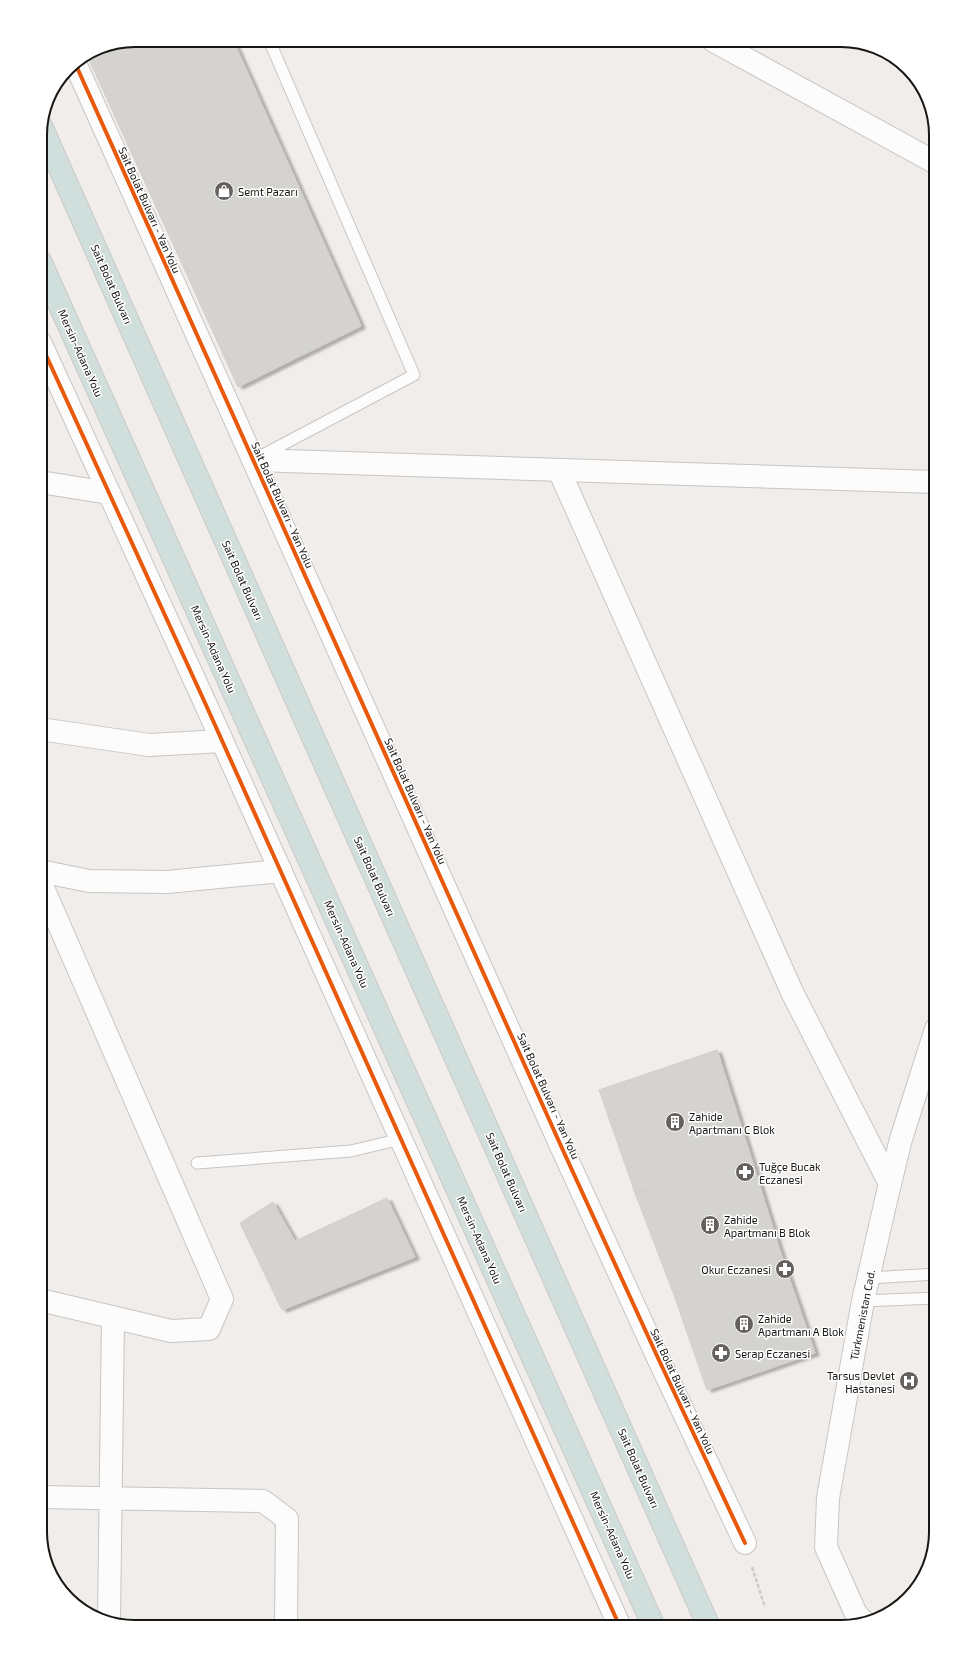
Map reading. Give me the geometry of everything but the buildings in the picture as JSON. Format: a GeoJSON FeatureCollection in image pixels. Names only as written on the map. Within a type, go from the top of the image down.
{"type":"FeatureCollection","features":[{"type":"Feature","properties":{"kind":"highway","name":"Sait Bolat Bulvarı"},"geometry":{"type":"LineString","coordinates":[[47,139],[706,1620]]}},
{"type":"Feature","properties":{"kind":"highway","name":"Mersin-Adana Yolu"},"geometry":{"type":"LineString","coordinates":[[47,277],[651,1620]]}},
{"type":"Feature","properties":{"kind":"street"},"geometry":{"type":"LineString","coordinates":[[725,47],[929,159]]}},
{"type":"Feature","properties":{"kind":"street","name":"Sait Bolat Bulvarı - Yan Yolu"},"geometry":{"type":"LineString","coordinates":[[78,69],[567,1160],[654,1351],[745,1544]]}},
{"type":"Feature","properties":{"kind":"street"},"geometry":{"type":"LineString","coordinates":[[47,357],[281,871],[617,1620]]}},
{"type":"Feature","properties":{"kind":"street"},"geometry":{"type":"LineString","coordinates":[[253,460],[929,482]]}},
{"type":"Feature","properties":{"kind":"street"},"geometry":{"type":"LineString","coordinates":[[560,470],[792,992],[890,1184]]}},
{"type":"Feature","properties":{"kind":"street"},"geometry":{"type":"LineString","coordinates":[[47,483],[109,493]]}},
{"type":"Feature","properties":{"kind":"street"},"geometry":{"type":"LineString","coordinates":[[47,730],[149,745],[222,741]]}},
{"type":"Feature","properties":{"kind":"street"},"geometry":{"type":"LineString","coordinates":[[47,873],[89,882],[167,882],[281,871]]}},
{"type":"Feature","properties":{"kind":"street"},"geometry":{"type":"LineString","coordinates":[[47,897],[222,1299],[209,1329],[171,1331],[47,1302]]}},
{"type":"Feature","properties":{"kind":"street","name":"Türkmenistan Cad."},"geometry":{"type":"LineString","coordinates":[[860,1618],[856,1614],[826,1547],[828,1498],[863,1301],[901,1139],[929,1051]]}},
{"type":"Feature","properties":{"kind":"street"},"geometry":{"type":"LineString","coordinates":[[109,1616],[113,1317]]}},
{"type":"Feature","properties":{"kind":"street"},"geometry":{"type":"LineString","coordinates":[[47,1497],[264,1501],[287,1519],[286,1620]]}},
{"type":"Feature","properties":{"kind":"lane"},"geometry":{"type":"LineString","coordinates":[[253,460],[414,374],[272,47]]}},
{"type":"Feature","properties":{"kind":"lane"},"geometry":{"type":"LineString","coordinates":[[197,1163],[351,1151],[401,1139]]}},
{"type":"Feature","properties":{"kind":"lane"},"geometry":{"type":"LineString","coordinates":[[869,1278],[929,1274]]}},
{"type":"Feature","properties":{"kind":"lane"},"geometry":{"type":"LineString","coordinates":[[863,1301],[929,1298]]}},
{"type":"Feature","properties":{"kind":"path"},"geometry":{"type":"LineString","coordinates":[[745,1544],[765,1607]]}},
{"type":"Feature","properties":{"kind":"cycle path"},"geometry":{"type":"LineString","coordinates":[[78,69],[561,1146],[745,1543]]}},
{"type":"Feature","properties":{"kind":"cycle path"},"geometry":{"type":"LineString","coordinates":[[47,357],[206,705],[617,1620]]}},
{"type":"Feature","properties":{"kind":"place","name":"Semt Pazarı"},"geometry":{"type":"Point","coordinates":[224,191]}},
{"type":"Feature","properties":{"kind":"place","name":"Zahide Apartmanı C Blok"},"geometry":{"type":"Point","coordinates":[675,1122]}},
{"type":"Feature","properties":{"kind":"place","name":"Tuğçe Bucak Eczanesi"},"geometry":{"type":"Point","coordinates":[745,1172]}},
{"type":"Feature","properties":{"kind":"place","name":"Zahide Apartmanı B Blok"},"geometry":{"type":"Point","coordinates":[710,1225]}},
{"type":"Feature","properties":{"kind":"place","name":"Okur Eczanesi"},"geometry":{"type":"Point","coordinates":[785,1269]}},
{"type":"Feature","properties":{"kind":"place","name":"Zahide Apartmanı A Blok"},"geometry":{"type":"Point","coordinates":[744,1324]}},
{"type":"Feature","properties":{"kind":"place","name":"Serap Eczanesi"},"geometry":{"type":"Point","coordinates":[721,1353]}},
{"type":"Feature","properties":{"kind":"place","name":"Tarsus Devlet Hastanesi"},"geometry":{"type":"Point","coordinates":[909,1381]}}]}
